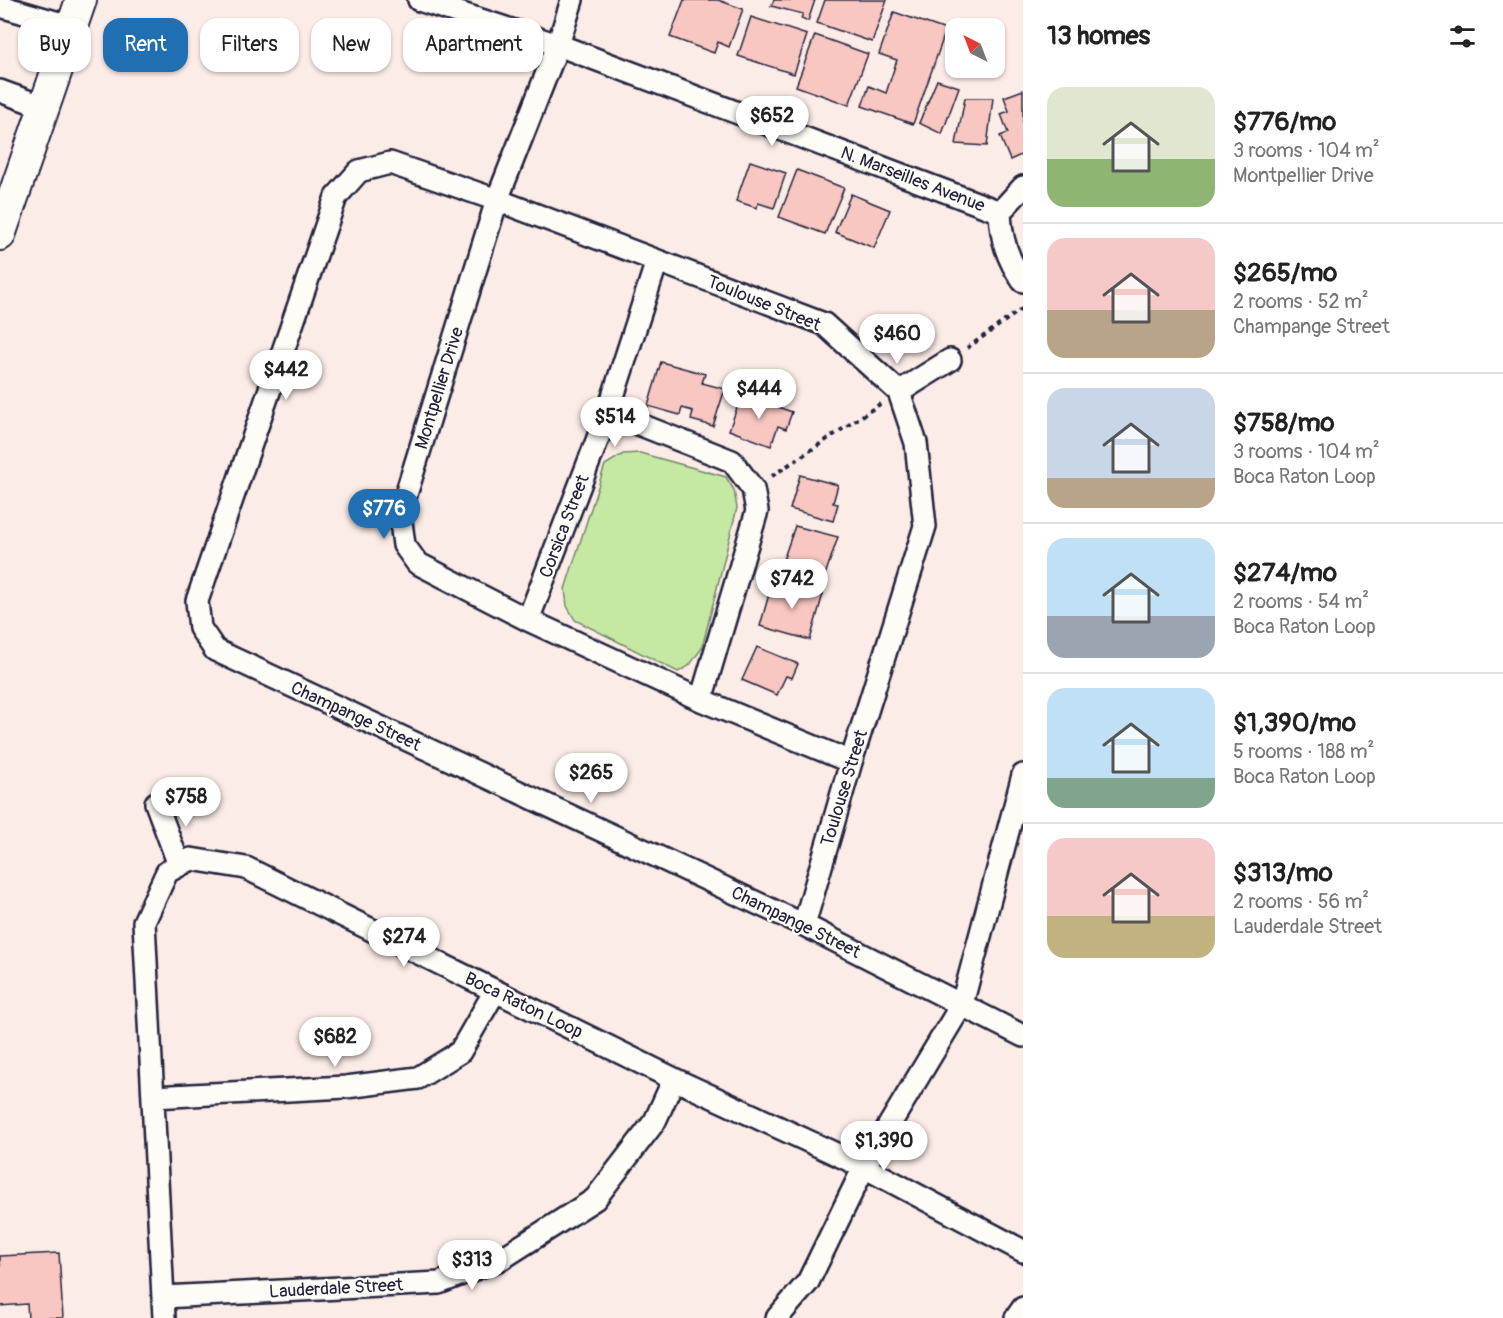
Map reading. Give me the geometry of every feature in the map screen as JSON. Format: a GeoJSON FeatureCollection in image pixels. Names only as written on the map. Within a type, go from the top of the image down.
{"type":"FeatureCollection","features":[{"type":"Feature","properties":{"kind":"main road"},"geometry":{"type":"LineString","coordinates":[[0,235],[77,13]]}},
{"type":"Feature","properties":{"kind":"street","name":"N. Marseilles Avenue"},"geometry":{"type":"LineString","coordinates":[[419,0],[558,45],[1000,212]]}},
{"type":"Feature","properties":{"kind":"street","name":"Montpellier Drive"},"geometry":{"type":"LineString","coordinates":[[572,0],[558,45],[498,200],[400,514],[404,545],[417,563],[528,620],[701,700],[851,762]]}},
{"type":"Feature","properties":{"kind":"street"},"geometry":{"type":"LineString","coordinates":[[0,6],[77,13]]}},
{"type":"Feature","properties":{"kind":"street"},"geometry":{"type":"LineString","coordinates":[[0,91],[44,107]]}},
{"type":"Feature","properties":{"kind":"street","name":"Toulouse Street"},"geometry":{"type":"LineString","coordinates":[[359,171],[390,163],[498,200],[824,324],[899,392],[916,443],[925,526],[851,762],[804,925]]}},
{"type":"Feature","properties":{"kind":"street","name":"Champange Street"},"geometry":{"type":"LineString","coordinates":[[359,171],[336,197],[197,601],[200,628],[214,650],[804,925],[1023,1036]]}},
{"type":"Feature","properties":{"kind":"street"},"geometry":{"type":"LineString","coordinates":[[1023,187],[1000,212],[1001,239],[1014,268],[1023,281]]}},
{"type":"Feature","properties":{"kind":"street","name":"Corsica Street"},"geometry":{"type":"LineString","coordinates":[[528,620],[608,412],[657,261]]}},
{"type":"Feature","properties":{"kind":"street"},"geometry":{"type":"LineString","coordinates":[[899,392],[950,360]]}},
{"type":"Feature","properties":{"kind":"street"},"geometry":{"type":"LineString","coordinates":[[608,412],[732,461],[753,489],[757,512],[701,700]]}},
{"type":"Feature","properties":{"kind":"street"},"geometry":{"type":"LineString","coordinates":[[777,1318],[808,1282],[864,1167],[962,1004],[1023,775]]}},
{"type":"Feature","properties":{"kind":"street"},"geometry":{"type":"LineString","coordinates":[[156,803],[179,865],[167,872],[144,922],[164,1318]]}},
{"type":"Feature","properties":{"kind":"street","name":"Boca Raton Loop"},"geometry":{"type":"LineString","coordinates":[[179,865],[191,859],[246,868],[674,1079],[864,1167],[1023,1251]]}},
{"type":"Feature","properties":{"kind":"street"},"geometry":{"type":"LineString","coordinates":[[153,1096],[346,1087],[418,1078],[460,1052],[495,991]]}},
{"type":"Feature","properties":{"kind":"street","name":"Lauderdale Street"},"geometry":{"type":"LineString","coordinates":[[163,1297],[439,1283],[501,1259],[595,1199],[655,1121],[674,1079]]}},
{"type":"Feature","properties":{"kind":"street"},"geometry":{"type":"LineString","coordinates":[[1016,1318],[1023,1308]]}},
{"type":"Feature","properties":{"kind":"path"},"geometry":{"type":"LineString","coordinates":[[950,360],[1023,308]]}},
{"type":"Feature","properties":{"kind":"path"},"geometry":{"type":"LineString","coordinates":[[753,489],[899,392]]}},
{"type":"Feature","properties":{"kind":"green space"},"geometry":{"type":"Polygon","coordinates":[[[640,453],[726,477],[734,490],[737,508],[702,648],[689,666],[678,672],[575,620],[567,606],[565,589],[605,465],[623,454],[640,453]]]}},
{"type":"Feature","properties":{"kind":"building"},"geometry":{"type":"Polygon","coordinates":[[[684,0],[718,0],[743,9],[729,47],[718,42],[714,53],[670,37],[684,0]]]}},
{"type":"Feature","properties":{"kind":"building"},"geometry":{"type":"Polygon","coordinates":[[[774,0],[815,0],[808,21],[801,18],[803,14],[771,6],[774,0]]]}},
{"type":"Feature","properties":{"kind":"building"},"geometry":{"type":"Polygon","coordinates":[[[825,0],[887,0],[872,42],[817,23],[825,0]]]}},
{"type":"Feature","properties":{"kind":"building"},"geometry":{"type":"Polygon","coordinates":[[[894,12],[945,30],[913,124],[862,106],[869,86],[886,93],[897,60],[879,54],[894,12]]]}},
{"type":"Feature","properties":{"kind":"building"},"geometry":{"type":"Polygon","coordinates":[[[751,17],[807,35],[794,74],[738,56],[751,17]]]}},
{"type":"Feature","properties":{"kind":"building"},"geometry":{"type":"Polygon","coordinates":[[[815,35],[868,54],[849,105],[796,86],[815,35]]]}},
{"type":"Feature","properties":{"kind":"building"},"geometry":{"type":"Polygon","coordinates":[[[937,80],[959,87],[942,134],[919,123],[937,80]]]}},
{"type":"Feature","properties":{"kind":"building"},"geometry":{"type":"Polygon","coordinates":[[[1023,90],[1023,154],[1010,160],[1000,136],[1008,133],[1001,114],[1009,111],[1004,97],[1023,90]]]}},
{"type":"Feature","properties":{"kind":"building"},"geometry":{"type":"Polygon","coordinates":[[[965,98],[993,98],[987,146],[956,144],[965,98]]]}},
{"type":"Feature","properties":{"kind":"building"},"geometry":{"type":"Polygon","coordinates":[[[750,161],[786,173],[774,208],[758,203],[757,208],[736,201],[750,161]]]}},
{"type":"Feature","properties":{"kind":"building"},"geometry":{"type":"Polygon","coordinates":[[[797,170],[844,188],[825,234],[779,217],[797,170]]]}},
{"type":"Feature","properties":{"kind":"building"},"geometry":{"type":"Polygon","coordinates":[[[851,194],[890,210],[874,248],[835,232],[851,194]]]}},
{"type":"Feature","properties":{"kind":"building"},"geometry":{"type":"Polygon","coordinates":[[[661,362],[705,374],[702,383],[725,389],[713,426],[691,420],[693,411],[682,408],[680,415],[648,406],[661,362]]]}},
{"type":"Feature","properties":{"kind":"building"},"geometry":{"type":"Polygon","coordinates":[[[742,394],[792,412],[786,429],[778,426],[771,446],[729,430],[742,394]]]}},
{"type":"Feature","properties":{"kind":"building"},"geometry":{"type":"Polygon","coordinates":[[[800,475],[838,485],[833,503],[838,504],[833,521],[790,509],[800,475]]]}},
{"type":"Feature","properties":{"kind":"building"},"geometry":{"type":"Polygon","coordinates":[[[795,526],[838,537],[822,584],[779,572],[795,526]]]}},
{"type":"Feature","properties":{"kind":"building"},"geometry":{"type":"Polygon","coordinates":[[[773,580],[823,594],[810,640],[760,626],[773,580]]]}},
{"type":"Feature","properties":{"kind":"building"},"geometry":{"type":"Polygon","coordinates":[[[757,647],[798,664],[792,678],[786,676],[777,695],[742,680],[757,647]]]}},
{"type":"Feature","properties":{"kind":"building"},"geometry":{"type":"Polygon","coordinates":[[[59,1253],[63,1318],[28,1318],[27,1304],[0,1306],[0,1256],[59,1253]]]}}]}
